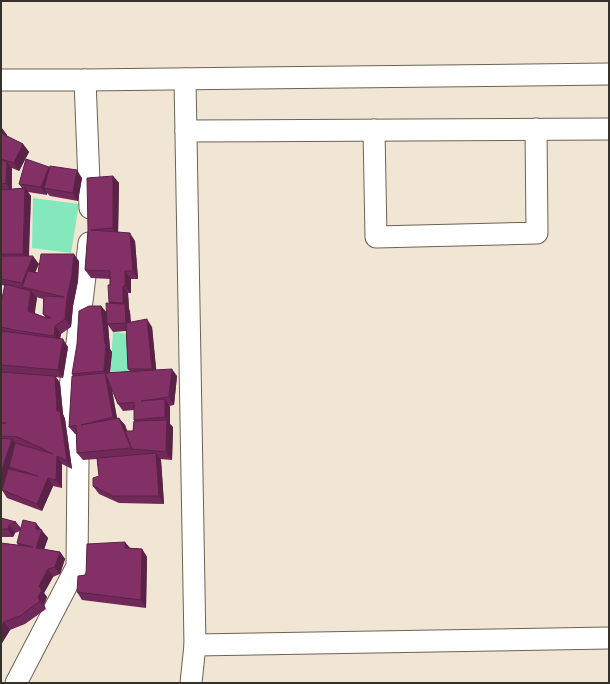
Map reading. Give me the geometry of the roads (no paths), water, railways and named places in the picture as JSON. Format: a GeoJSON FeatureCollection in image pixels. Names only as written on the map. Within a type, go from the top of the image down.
{"type":"FeatureCollection","features":[{"type":"Feature","properties":{"kind":"street"},"geometry":{"type":"LineString","coordinates":[[1,80],[609,74]]}},
{"type":"Feature","properties":{"kind":"street"},"geometry":{"type":"LineString","coordinates":[[185,79],[195,645],[191,683]]}},
{"type":"Feature","properties":{"kind":"street"},"geometry":{"type":"LineString","coordinates":[[16,683],[77,566],[78,459],[65,417],[77,343],[91,225],[85,80]]}},
{"type":"Feature","properties":{"kind":"street"},"geometry":{"type":"LineString","coordinates":[[374,130],[376,237],[536,233],[536,129]]}},
{"type":"Feature","properties":{"kind":"street"},"geometry":{"type":"LineString","coordinates":[[186,131],[609,129]]}},
{"type":"Feature","properties":{"kind":"street"},"geometry":{"type":"LineString","coordinates":[[195,645],[609,638]]}}]}
